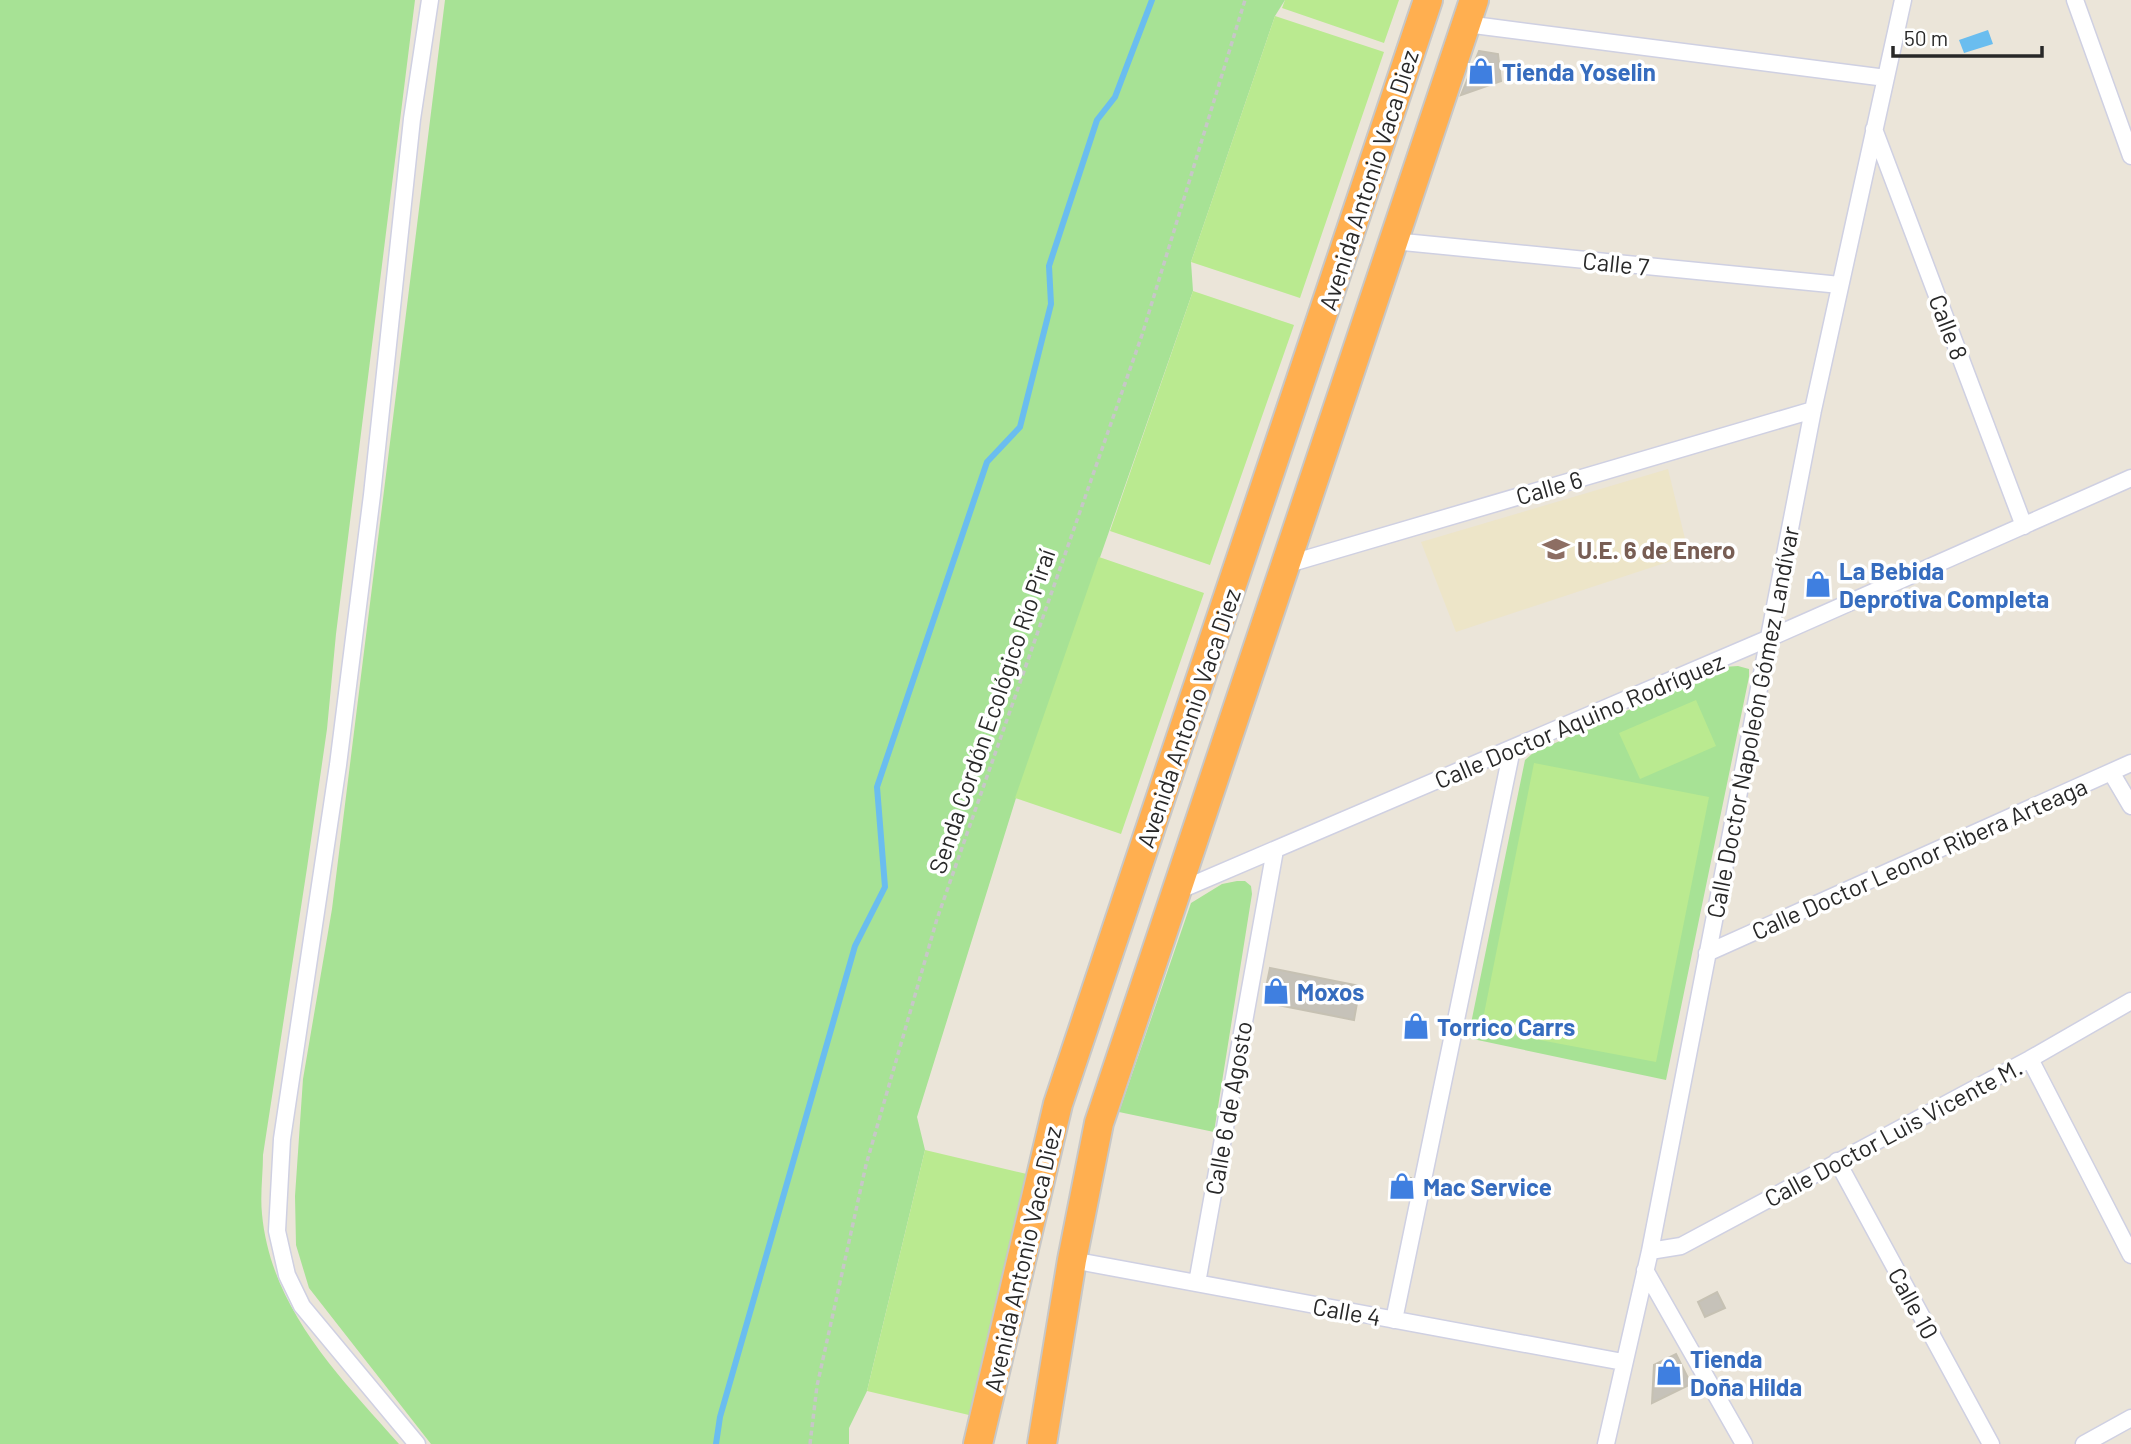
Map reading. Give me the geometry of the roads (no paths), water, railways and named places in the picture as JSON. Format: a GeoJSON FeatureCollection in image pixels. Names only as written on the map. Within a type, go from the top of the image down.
{"type":"FeatureCollection","features":[{"type":"Feature","properties":{"kind":"highway","name":"Avenida Antonio Vaca Diez"},"geometry":{"type":"LineString","coordinates":[[978,1444],[1058,1104],[1428,0]]}},
{"type":"Feature","properties":{"kind":"highway","name":"Avenida Antonio Vaca Diez"},"geometry":{"type":"LineString","coordinates":[[1042,1444],[1072,1260],[1099,1123],[1470,12]]}},
{"type":"Feature","properties":{"kind":"highway"},"geometry":{"type":"LineString","coordinates":[[1390,117],[1394,138],[1366,226],[1372,237],[1393,241]]}},
{"type":"Feature","properties":{"kind":"street"},"geometry":{"type":"LineString","coordinates":[[417,1444],[302,1306],[287,1275],[277,1231],[282,1139],[338,765],[373,482],[412,119],[430,0]]}},
{"type":"Feature","properties":{"kind":"street","name":"Calle Doctor Napoleón Gómez Landívar"},"geometry":{"type":"LineString","coordinates":[[1606,1444],[1650,1251],[1813,410],[1903,0]]}},
{"type":"Feature","properties":{"kind":"street"},"geometry":{"type":"LineString","coordinates":[[2075,0],[2131,156]]}},
{"type":"Feature","properties":{"kind":"street"},"geometry":{"type":"LineString","coordinates":[[1470,12],[1886,78]]}},
{"type":"Feature","properties":{"kind":"street","name":"Calle 8"},"geometry":{"type":"LineString","coordinates":[[1873,128],[2024,526]]}},
{"type":"Feature","properties":{"kind":"street","name":"Calle 7"},"geometry":{"type":"LineString","coordinates":[[1393,241],[1840,285]]}},
{"type":"Feature","properties":{"kind":"street","name":"Calle 6"},"geometry":{"type":"LineString","coordinates":[[1284,565],[1813,410]]}},
{"type":"Feature","properties":{"kind":"street","name":"Calle Doctor Aquino Rodríguez"},"geometry":{"type":"LineString","coordinates":[[1178,891],[1768,639],[2131,478]]}},
{"type":"Feature","properties":{"kind":"street"},"geometry":{"type":"LineString","coordinates":[[1394,1320],[1512,749]]}},
{"type":"Feature","properties":{"kind":"street","name":"Calle Doctor Leonor Ribera Arteaga"},"geometry":{"type":"LineString","coordinates":[[1707,953],[2131,763]]}},
{"type":"Feature","properties":{"kind":"street"},"geometry":{"type":"LineString","coordinates":[[2112,772],[2131,806]]}},
{"type":"Feature","properties":{"kind":"street","name":"Calle 6 de Agosto"},"geometry":{"type":"LineString","coordinates":[[1197,1283],[1275,850]]}},
{"type":"Feature","properties":{"kind":"street","name":"Calle Doctor Luis Vicente M."},"geometry":{"type":"LineString","coordinates":[[1650,1251],[1681,1245],[2029,1059],[2131,1001]]}},
{"type":"Feature","properties":{"kind":"street"},"geometry":{"type":"LineString","coordinates":[[2029,1059],[2131,1255]]}},
{"type":"Feature","properties":{"kind":"street","name":"Calle 10"},"geometry":{"type":"LineString","coordinates":[[1837,1161],[1991,1444]]}},
{"type":"Feature","properties":{"kind":"street","name":"Calle 4"},"geometry":{"type":"LineString","coordinates":[[1072,1260],[1623,1362]]}},
{"type":"Feature","properties":{"kind":"street"},"geometry":{"type":"LineString","coordinates":[[1645,1270],[1744,1444]]}},
{"type":"Feature","properties":{"kind":"street"},"geometry":{"type":"LineString","coordinates":[[2084,1444],[2131,1418]]}},
{"type":"Feature","properties":{"kind":"water"},"geometry":{"type":"Polygon","coordinates":[[[1988,30],[1993,44],[1964,53],[1959,40],[1988,30]]]}},
{"type":"Feature","properties":{"kind":"waterway"},"geometry":{"type":"LineString","coordinates":[[716,1444],[720,1417],[855,946],[885,887],[877,787],[987,462],[1020,427],[1051,304],[1049,266],[1097,120],[1115,97],[1152,0]]}},
{"type":"Feature","properties":{"kind":"place","name":"Tienda Yoselin"},"geometry":{"type":"Point","coordinates":[1481,71]}},
{"type":"Feature","properties":{"kind":"place","name":"U.E. 6 de Enero"},"geometry":{"type":"Point","coordinates":[1556,549]}},
{"type":"Feature","properties":{"kind":"place","name":"La Bebida Deprotiva Completa"},"geometry":{"type":"Point","coordinates":[1818,584]}},
{"type":"Feature","properties":{"kind":"place","name":"Moxos"},"geometry":{"type":"Point","coordinates":[1276,991]}},
{"type":"Feature","properties":{"kind":"place","name":"Torrico Carrs"},"geometry":{"type":"Point","coordinates":[1416,1026]}},
{"type":"Feature","properties":{"kind":"place","name":"Mac Service"},"geometry":{"type":"Point","coordinates":[1402,1186]}},
{"type":"Feature","properties":{"kind":"place","name":"Tienda Doña Hilda"},"geometry":{"type":"Point","coordinates":[1669,1372]}}]}
